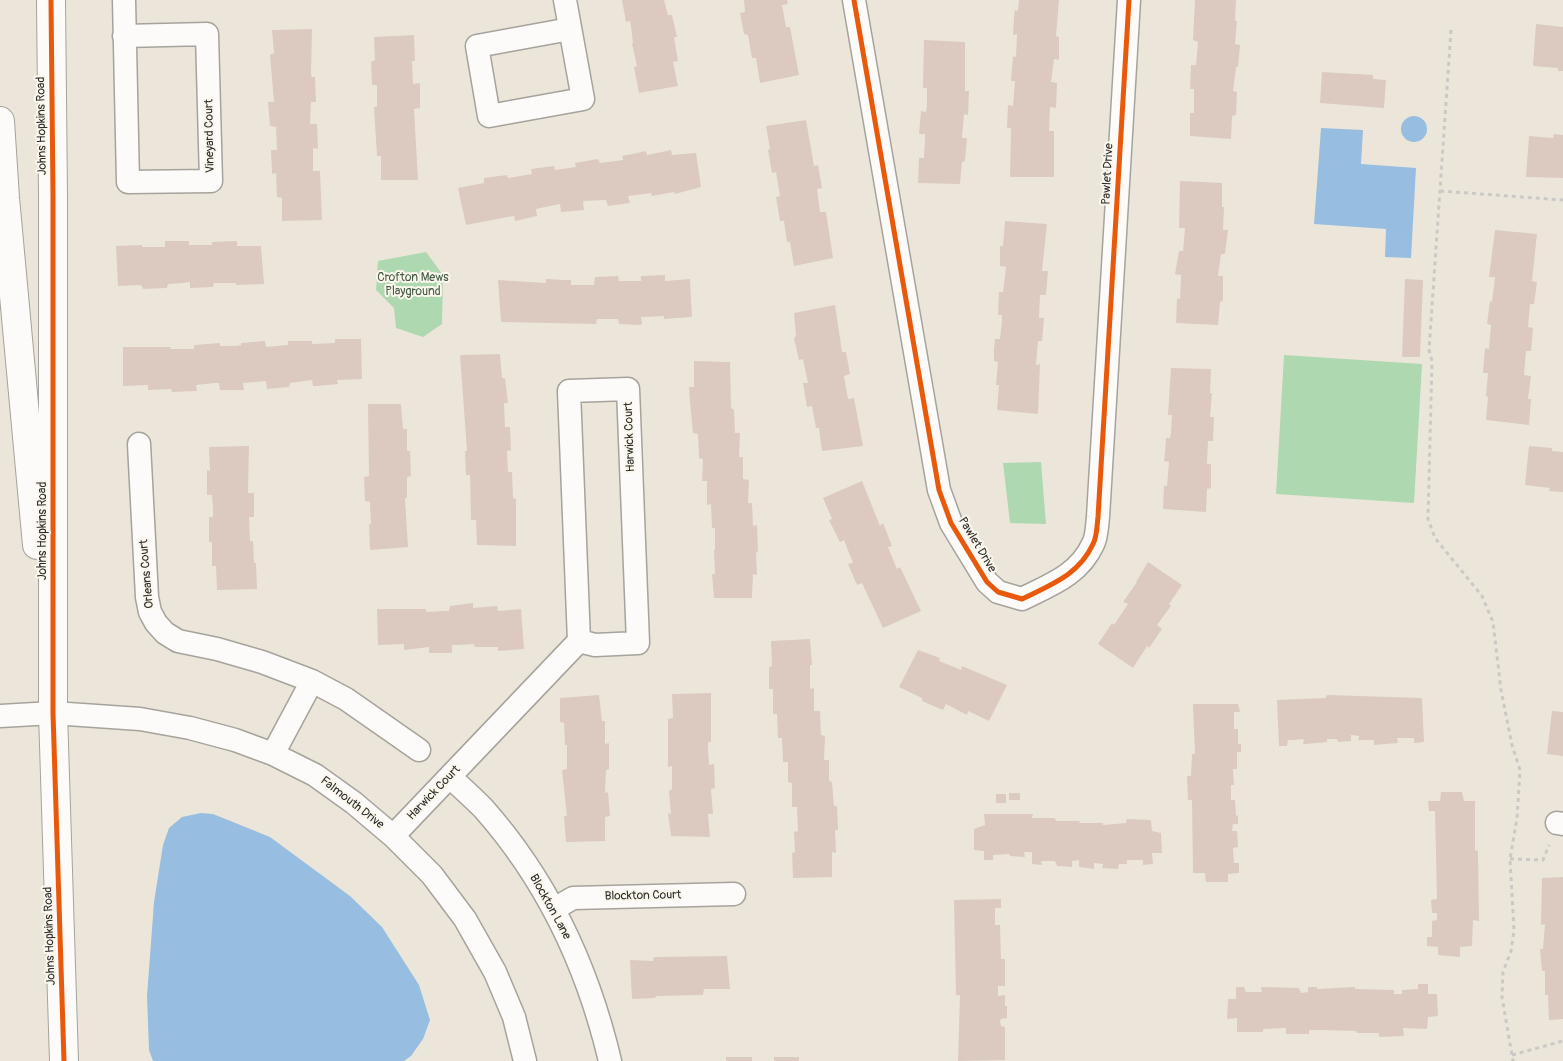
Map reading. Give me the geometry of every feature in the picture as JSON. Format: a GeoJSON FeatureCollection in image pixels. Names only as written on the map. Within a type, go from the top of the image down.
{"type":"FeatureCollection","features":[{"type":"Feature","properties":{"kind":"street","name":"Johns Hopkins Road"},"geometry":{"type":"LineString","coordinates":[[51,0],[53,713],[64,1061]]}},
{"type":"Feature","properties":{"kind":"street","name":"Vineyard Court"},"geometry":{"type":"LineString","coordinates":[[124,0],[124,36],[128,182],[211,181],[207,34],[124,36]]}},
{"type":"Feature","properties":{"kind":"street"},"geometry":{"type":"LineString","coordinates":[[565,0],[582,99],[489,116],[477,46],[570,30]]}},
{"type":"Feature","properties":{"kind":"street","name":"Pawlet Drive"},"geometry":{"type":"LineString","coordinates":[[854,0],[940,490],[951,523],[987,582],[998,592],[1022,599],[1068,576],[1082,561],[1094,543],[1098,517],[1129,0]]}},
{"type":"Feature","properties":{"kind":"street","name":"Johns Hopkins Road"},"geometry":{"type":"LineString","coordinates":[[0,121],[2,200],[53,713]]}},
{"type":"Feature","properties":{"kind":"street","name":"Harwick Court"},"geometry":{"type":"LineString","coordinates":[[393,836],[579,641],[569,391],[628,389],[638,643],[595,645],[579,641]]}},
{"type":"Feature","properties":{"kind":"street","name":"Orleans Court"},"geometry":{"type":"LineString","coordinates":[[139,444],[147,597],[150,612],[156,623],[165,633],[178,640],[262,662],[312,681],[346,699],[419,750]]}},
{"type":"Feature","properties":{"kind":"street"},"geometry":{"type":"LineString","coordinates":[[273,754],[312,681]]}},
{"type":"Feature","properties":{"kind":"street","name":"Falmouth Drive"},"geometry":{"type":"LineString","coordinates":[[0,716],[53,713],[140,719],[190,728],[235,740],[273,754],[315,775],[354,802],[393,836],[432,874],[466,919],[495,972],[514,1017],[525,1061]]}},
{"type":"Feature","properties":{"kind":"street","name":"Blockton Lane"},"geometry":{"type":"LineString","coordinates":[[450,777],[482,808],[512,844],[554,909],[570,940],[586,980],[603,1031],[610,1061]]}},
{"type":"Feature","properties":{"kind":"street","name":"Blockton Court"},"geometry":{"type":"LineString","coordinates":[[554,909],[573,898],[734,894]]}},
{"type":"Feature","properties":{"kind":"path"},"geometry":{"type":"LineString","coordinates":[[1451,30],[1429,350],[1432,361],[1428,519],[1435,538],[1482,596],[1493,622],[1501,690],[1512,745],[1520,770],[1517,818],[1510,859],[1514,930],[1512,951],[1503,972],[1502,997],[1513,1061]]}},
{"type":"Feature","properties":{"kind":"path"},"geometry":{"type":"LineString","coordinates":[[1440,191],[1563,200]]}},
{"type":"Feature","properties":{"kind":"path"},"geometry":{"type":"LineString","coordinates":[[1510,859],[1543,860],[1560,823]]}},
{"type":"Feature","properties":{"kind":"path"},"geometry":{"type":"LineString","coordinates":[[1512,1056],[1563,1041]]}},
{"type":"Feature","properties":{"kind":"green space","name":"Crofton Mews Playground"},"geometry":{"type":"Polygon","coordinates":[[[426,252],[443,275],[442,324],[423,337],[396,328],[394,308],[376,290],[378,261],[426,252]]]}},
{"type":"Feature","properties":{"kind":"green space"},"geometry":{"type":"Polygon","coordinates":[[[1284,355],[1422,364],[1414,503],[1276,494],[1284,355]]]}},
{"type":"Feature","properties":{"kind":"green space"},"geometry":{"type":"Polygon","coordinates":[[[1041,462],[1046,524],[1010,523],[1003,463],[1041,462]]]}},
{"type":"Feature","properties":{"kind":"water"},"geometry":{"type":"Polygon","coordinates":[[[1414,116],[1424,119],[1427,129],[1424,139],[1414,142],[1404,139],[1401,129],[1404,119],[1414,116]]]}},
{"type":"Feature","properties":{"kind":"water"},"geometry":{"type":"Polygon","coordinates":[[[1321,128],[1363,130],[1361,164],[1416,168],[1411,258],[1385,257],[1386,229],[1314,224],[1321,128]]]}},
{"type":"Feature","properties":{"kind":"water"},"geometry":{"type":"Polygon","coordinates":[[[201,813],[213,814],[270,837],[350,896],[382,927],[419,985],[430,1020],[423,1039],[411,1056],[404,1061],[153,1061],[149,1050],[147,996],[154,902],[163,845],[169,828],[182,817],[201,813]]]}},
{"type":"Feature","properties":{"kind":"building"},"geometry":{"type":"Polygon","coordinates":[[[622,0],[664,0],[668,15],[672,15],[677,37],[674,37],[678,61],[673,62],[678,86],[639,93],[634,67],[637,66],[632,44],[631,26],[630,21],[626,22],[622,0]]]}},
{"type":"Feature","properties":{"kind":"building"},"geometry":{"type":"Polygon","coordinates":[[[744,0],[787,0],[788,4],[782,5],[786,27],[790,27],[799,75],[760,83],[756,58],[752,58],[748,35],[744,34],[740,13],[745,12],[744,0]]]}},
{"type":"Feature","properties":{"kind":"building"},"geometry":{"type":"Polygon","coordinates":[[[1019,0],[1059,0],[1056,36],[1059,37],[1059,60],[1054,59],[1051,82],[1057,83],[1056,108],[1050,107],[1049,131],[1054,131],[1054,177],[1010,177],[1011,128],[1007,128],[1008,105],[1013,106],[1015,81],[1011,81],[1013,56],[1016,57],[1017,34],[1013,35],[1014,17],[1015,10],[1018,11],[1019,0]]]}},
{"type":"Feature","properties":{"kind":"building"},"geometry":{"type":"Polygon","coordinates":[[[1195,0],[1236,0],[1235,44],[1240,46],[1233,91],[1237,92],[1236,115],[1232,116],[1231,139],[1190,136],[1190,113],[1194,113],[1194,89],[1190,89],[1191,65],[1196,65],[1198,42],[1193,40],[1195,0]]]}},
{"type":"Feature","properties":{"kind":"building"},"geometry":{"type":"Polygon","coordinates":[[[1536,24],[1563,27],[1563,71],[1558,71],[1558,68],[1533,66],[1536,24]]]}},
{"type":"Feature","properties":{"kind":"building"},"geometry":{"type":"Polygon","coordinates":[[[312,29],[311,75],[315,77],[316,102],[311,102],[310,124],[317,124],[318,149],[313,148],[313,171],[320,171],[322,220],[282,221],[282,198],[277,197],[276,173],[272,174],[271,150],[277,150],[276,127],[270,126],[268,102],[274,102],[270,55],[274,53],[272,30],[312,29]]]}},
{"type":"Feature","properties":{"kind":"building"},"geometry":{"type":"Polygon","coordinates":[[[414,35],[415,61],[412,61],[413,84],[420,83],[420,108],[414,109],[418,180],[381,180],[381,156],[377,156],[374,107],[377,107],[377,85],[372,85],[371,62],[375,60],[374,37],[414,35]]]}},
{"type":"Feature","properties":{"kind":"building"},"geometry":{"type":"Polygon","coordinates":[[[924,40],[965,42],[965,91],[969,91],[968,115],[964,114],[962,138],[967,138],[965,161],[962,162],[960,184],[918,183],[919,158],[924,158],[925,139],[925,134],[919,134],[921,111],[926,112],[927,106],[927,88],[923,88],[924,40]]]}},
{"type":"Feature","properties":{"kind":"building"},"geometry":{"type":"Polygon","coordinates":[[[1322,72],[1373,75],[1373,79],[1386,80],[1384,108],[1320,103],[1322,72]]]}},
{"type":"Feature","properties":{"kind":"building"},"geometry":{"type":"Polygon","coordinates":[[[806,120],[814,166],[818,165],[822,188],[817,189],[820,212],[826,212],[833,258],[794,266],[790,242],[787,242],[784,221],[780,221],[776,197],[780,196],[776,172],[772,173],[766,126],[806,120]]]}},
{"type":"Feature","properties":{"kind":"building"},"geometry":{"type":"Polygon","coordinates":[[[1554,134],[1563,135],[1563,178],[1526,177],[1529,136],[1553,138],[1554,134]]]}},
{"type":"Feature","properties":{"kind":"building"},"geometry":{"type":"Polygon","coordinates":[[[671,150],[672,155],[696,153],[701,187],[675,194],[674,192],[652,196],[651,193],[628,196],[630,203],[608,206],[606,200],[583,201],[584,210],[561,212],[560,204],[536,209],[537,216],[515,221],[513,216],[466,225],[458,188],[484,183],[484,178],[507,175],[508,178],[532,174],[531,169],[554,166],[555,170],[576,167],[575,163],[598,159],[600,163],[623,160],[622,156],[646,151],[647,155],[671,150]]]}},
{"type":"Feature","properties":{"kind":"building"},"geometry":{"type":"Polygon","coordinates":[[[1180,181],[1222,183],[1223,230],[1228,230],[1225,254],[1221,254],[1218,276],[1223,276],[1223,301],[1220,302],[1218,325],[1176,323],[1177,298],[1180,299],[1181,275],[1175,274],[1179,251],[1183,251],[1185,228],[1179,228],[1180,181]]]}},
{"type":"Feature","properties":{"kind":"building"},"geometry":{"type":"Polygon","coordinates":[[[1005,221],[1047,224],[1042,271],[1048,271],[1046,295],[1040,295],[1039,318],[1044,318],[1042,341],[1038,341],[1036,365],[1040,364],[1038,414],[997,410],[999,385],[996,385],[998,362],[994,361],[994,349],[995,339],[1000,339],[1002,321],[1002,315],[998,315],[999,292],[1003,292],[1006,267],[1000,266],[1000,246],[1003,246],[1005,221]]]}},
{"type":"Feature","properties":{"kind":"building"},"geometry":{"type":"Polygon","coordinates":[[[1495,230],[1537,234],[1532,281],[1537,282],[1534,304],[1530,304],[1528,327],[1533,328],[1531,351],[1526,351],[1524,375],[1531,376],[1528,399],[1531,399],[1529,425],[1486,420],[1488,373],[1483,373],[1483,371],[1485,348],[1489,349],[1491,325],[1487,324],[1495,277],[1489,277],[1495,230]]]}},
{"type":"Feature","properties":{"kind":"building"},"geometry":{"type":"Polygon","coordinates":[[[165,241],[189,241],[189,245],[212,245],[212,242],[237,241],[237,246],[261,246],[264,284],[236,285],[236,283],[214,283],[213,287],[190,288],[190,282],[168,284],[167,288],[143,289],[141,285],[118,286],[116,246],[142,245],[142,247],[165,247],[165,241]]]}},
{"type":"Feature","properties":{"kind":"building"},"geometry":{"type":"Polygon","coordinates":[[[665,275],[665,281],[690,279],[692,317],[664,319],[664,316],[641,317],[642,324],[639,325],[619,324],[618,319],[597,319],[596,324],[501,322],[498,280],[546,283],[546,279],[571,280],[571,285],[594,285],[595,277],[618,276],[619,281],[641,281],[641,276],[665,275]]]}},
{"type":"Feature","properties":{"kind":"building"},"geometry":{"type":"Polygon","coordinates":[[[1405,279],[1423,280],[1420,357],[1402,357],[1405,279]]]}},
{"type":"Feature","properties":{"kind":"building"},"geometry":{"type":"Polygon","coordinates":[[[835,305],[842,352],[846,352],[850,374],[844,376],[848,399],[854,398],[863,446],[822,451],[819,428],[816,428],[812,406],[807,407],[803,383],[808,383],[803,359],[799,360],[794,338],[796,336],[794,313],[835,305]]]}},
{"type":"Feature","properties":{"kind":"building"},"geometry":{"type":"Polygon","coordinates":[[[335,339],[361,339],[362,379],[337,380],[338,384],[317,386],[313,386],[312,380],[290,383],[289,387],[267,389],[266,381],[243,383],[244,390],[220,390],[219,383],[196,385],[197,391],[172,392],[171,389],[148,390],[148,385],[123,386],[123,347],[194,349],[194,345],[220,343],[220,346],[236,346],[241,345],[241,343],[265,341],[266,347],[288,345],[288,341],[312,341],[312,344],[335,343],[335,339]]]}},
{"type":"Feature","properties":{"kind":"building"},"geometry":{"type":"Polygon","coordinates":[[[500,354],[502,378],[505,378],[508,403],[504,403],[505,427],[510,427],[511,450],[507,451],[508,472],[512,472],[513,498],[516,499],[516,546],[477,545],[476,520],[471,520],[470,475],[466,475],[465,451],[467,451],[460,355],[500,354]]]}},
{"type":"Feature","properties":{"kind":"building"},"geometry":{"type":"Polygon","coordinates":[[[694,361],[730,362],[731,408],[734,410],[735,433],[740,433],[739,457],[743,457],[743,479],[749,480],[748,503],[752,503],[753,526],[757,525],[757,575],[753,574],[752,598],[714,598],[712,574],[715,574],[715,528],[712,528],[711,504],[707,505],[707,481],[702,481],[703,459],[699,458],[698,434],[693,433],[690,402],[689,387],[694,387],[694,361]]]}},
{"type":"Feature","properties":{"kind":"building"},"geometry":{"type":"Polygon","coordinates":[[[1171,368],[1211,369],[1210,417],[1214,417],[1213,441],[1208,441],[1207,464],[1211,464],[1211,488],[1207,489],[1206,512],[1163,509],[1164,486],[1167,486],[1169,462],[1164,461],[1166,438],[1170,438],[1171,433],[1172,415],[1168,415],[1171,368]]]}},
{"type":"Feature","properties":{"kind":"building"},"geometry":{"type":"Polygon","coordinates":[[[368,404],[401,405],[403,429],[407,429],[407,451],[410,451],[411,476],[407,477],[407,497],[405,499],[408,547],[370,550],[370,502],[365,501],[364,477],[369,476],[368,404]]]}},
{"type":"Feature","properties":{"kind":"building"},"geometry":{"type":"Polygon","coordinates":[[[249,446],[248,493],[254,493],[254,517],[249,517],[250,541],[253,541],[257,589],[217,590],[216,566],[212,566],[212,542],[209,542],[209,517],[213,517],[213,508],[212,495],[207,495],[207,470],[210,471],[209,447],[249,446]]]}},
{"type":"Feature","properties":{"kind":"building"},"geometry":{"type":"Polygon","coordinates":[[[1529,446],[1552,448],[1552,451],[1563,452],[1563,492],[1549,491],[1550,488],[1525,485],[1529,446]]]}},
{"type":"Feature","properties":{"kind":"building"},"geometry":{"type":"Polygon","coordinates":[[[862,481],[880,526],[883,523],[892,546],[888,547],[897,569],[900,567],[921,611],[883,628],[862,583],[857,585],[848,564],[853,563],[844,540],[840,542],[829,520],[832,519],[823,498],[862,481]]]}},
{"type":"Feature","properties":{"kind":"building"},"geometry":{"type":"Polygon","coordinates":[[[1148,562],[1182,585],[1169,604],[1171,606],[1157,625],[1162,629],[1149,648],[1147,646],[1133,668],[1098,644],[1128,604],[1123,602],[1148,562]]]}},
{"type":"Feature","properties":{"kind":"building"},"geometry":{"type":"Polygon","coordinates":[[[473,603],[473,608],[497,606],[498,611],[521,609],[524,649],[498,651],[498,647],[475,647],[474,644],[452,645],[452,653],[429,653],[429,647],[404,650],[404,644],[378,645],[377,609],[426,609],[426,612],[449,611],[450,606],[473,603]]]}},
{"type":"Feature","properties":{"kind":"building"},"geometry":{"type":"Polygon","coordinates":[[[810,639],[812,665],[810,665],[810,689],[814,688],[814,711],[820,711],[821,735],[825,736],[824,760],[829,760],[829,781],[832,782],[834,806],[837,806],[838,830],[835,830],[836,853],[832,852],[832,877],[793,878],[792,853],[795,852],[794,832],[798,831],[797,807],[792,807],[792,783],[788,782],[788,762],[783,762],[782,738],[778,738],[777,714],[773,714],[773,689],[769,689],[769,667],[772,666],[771,641],[810,639]]]}},
{"type":"Feature","properties":{"kind":"building"},"geometry":{"type":"Polygon","coordinates":[[[918,650],[940,658],[939,661],[961,670],[962,666],[1007,685],[989,721],[968,711],[967,715],[946,704],[943,710],[922,701],[922,698],[899,687],[918,650]]]}},
{"type":"Feature","properties":{"kind":"building"},"geometry":{"type":"Polygon","coordinates":[[[711,693],[711,742],[708,742],[708,747],[709,765],[714,764],[715,788],[711,789],[713,814],[708,814],[710,837],[671,836],[668,813],[671,814],[669,791],[672,789],[672,766],[668,767],[668,719],[673,718],[672,694],[711,693]]]}},
{"type":"Feature","properties":{"kind":"building"},"geometry":{"type":"Polygon","coordinates":[[[599,695],[602,721],[605,721],[605,744],[609,743],[609,769],[606,770],[605,793],[608,792],[610,816],[605,817],[605,841],[566,842],[564,816],[567,816],[562,770],[567,769],[567,745],[565,745],[564,723],[560,722],[560,698],[599,695]]]}},
{"type":"Feature","properties":{"kind":"building"},"geometry":{"type":"Polygon","coordinates":[[[1328,695],[1422,698],[1424,742],[1414,743],[1414,738],[1397,738],[1398,743],[1374,745],[1374,740],[1358,740],[1359,736],[1351,735],[1351,741],[1338,742],[1337,739],[1327,739],[1327,742],[1303,744],[1304,739],[1288,740],[1287,746],[1279,746],[1277,700],[1326,698],[1328,695]]]}},
{"type":"Feature","properties":{"kind":"building"},"geometry":{"type":"Polygon","coordinates":[[[1193,704],[1238,704],[1240,712],[1234,712],[1234,729],[1238,729],[1238,744],[1241,744],[1241,752],[1237,752],[1237,769],[1233,769],[1234,785],[1231,785],[1231,800],[1235,800],[1236,816],[1238,815],[1238,824],[1233,824],[1232,831],[1237,831],[1238,847],[1233,848],[1234,863],[1239,863],[1239,873],[1228,874],[1228,882],[1206,882],[1205,873],[1193,873],[1192,800],[1188,800],[1187,776],[1191,776],[1192,754],[1195,754],[1193,704]]]}},
{"type":"Feature","properties":{"kind":"building"},"geometry":{"type":"Polygon","coordinates":[[[1552,711],[1563,712],[1563,756],[1547,754],[1552,711]]]}},
{"type":"Feature","properties":{"kind":"building"},"geometry":{"type":"Polygon","coordinates":[[[1441,792],[1462,792],[1464,801],[1475,801],[1475,850],[1478,851],[1479,921],[1473,920],[1472,946],[1460,947],[1460,957],[1438,955],[1438,947],[1427,946],[1427,937],[1432,937],[1432,921],[1437,920],[1437,913],[1432,913],[1431,900],[1437,899],[1435,811],[1429,811],[1428,801],[1440,801],[1441,792]]]}},
{"type":"Feature","properties":{"kind":"building"},"geometry":{"type":"Polygon","coordinates":[[[1009,793],[1020,793],[1020,800],[1009,800],[1009,793]]]}},
{"type":"Feature","properties":{"kind":"building"},"geometry":{"type":"Polygon","coordinates":[[[996,794],[1006,794],[1006,803],[996,803],[996,794]]]}},
{"type":"Feature","properties":{"kind":"building"},"geometry":{"type":"Polygon","coordinates":[[[984,814],[1033,814],[1032,818],[1055,818],[1056,821],[1080,821],[1079,823],[1103,823],[1103,825],[1126,823],[1127,819],[1151,820],[1152,831],[1161,833],[1162,853],[1152,853],[1153,864],[1143,865],[1143,860],[1127,860],[1127,864],[1119,864],[1118,869],[1102,868],[1103,864],[1094,863],[1094,869],[1079,867],[1079,860],[1072,861],[1072,867],[1057,866],[1055,861],[1041,861],[1042,865],[1032,864],[1032,852],[1024,852],[1025,857],[1010,856],[1009,854],[993,855],[993,860],[984,860],[984,851],[974,850],[974,829],[985,825],[984,814]]]}},
{"type":"Feature","properties":{"kind":"building"},"geometry":{"type":"Polygon","coordinates":[[[1563,877],[1563,1019],[1549,1020],[1548,995],[1545,995],[1545,971],[1542,971],[1540,949],[1543,949],[1545,924],[1541,925],[1542,878],[1563,877]]]}},
{"type":"Feature","properties":{"kind":"building"},"geometry":{"type":"Polygon","coordinates":[[[1001,899],[1001,908],[995,908],[995,925],[1000,925],[1001,959],[1005,959],[1005,986],[998,986],[998,996],[1005,995],[1005,1006],[1007,1006],[1007,1018],[1000,1021],[1001,1026],[1005,1027],[1005,1060],[958,1061],[960,995],[956,995],[954,900],[1001,899]]]}},
{"type":"Feature","properties":{"kind":"building"},"geometry":{"type":"Polygon","coordinates":[[[727,956],[730,989],[704,989],[703,995],[656,996],[655,998],[632,999],[630,960],[653,961],[654,957],[727,956]]]}},
{"type":"Feature","properties":{"kind":"building"},"geometry":{"type":"Polygon","coordinates":[[[1418,984],[1428,984],[1428,994],[1437,994],[1438,1016],[1428,1017],[1427,1029],[1403,1028],[1404,1036],[1379,1037],[1379,1033],[1322,1030],[1309,1030],[1309,1034],[1286,1034],[1286,1028],[1263,1029],[1263,1032],[1237,1032],[1237,1018],[1227,1019],[1228,999],[1236,999],[1236,987],[1244,987],[1246,992],[1262,992],[1261,987],[1299,988],[1301,993],[1308,992],[1308,987],[1317,987],[1317,989],[1355,987],[1355,989],[1394,990],[1394,994],[1402,994],[1402,990],[1418,989],[1418,984]]]}},
{"type":"Feature","properties":{"kind":"building"},"geometry":{"type":"Polygon","coordinates":[[[726,1057],[752,1057],[752,1061],[726,1061],[726,1057]]]}},
{"type":"Feature","properties":{"kind":"building"},"geometry":{"type":"Polygon","coordinates":[[[774,1057],[799,1057],[799,1061],[774,1061],[774,1057]]]}},
{"type":"Feature","properties":{"kind":"cycle path"},"geometry":{"type":"LineString","coordinates":[[51,0],[53,713],[64,1061]]}},
{"type":"Feature","properties":{"kind":"cycle path"},"geometry":{"type":"LineString","coordinates":[[854,0],[939,490],[951,523],[987,582],[998,592],[1022,599],[1063,578],[1080,564],[1087,555],[1096,534],[1129,0]]}}]}
